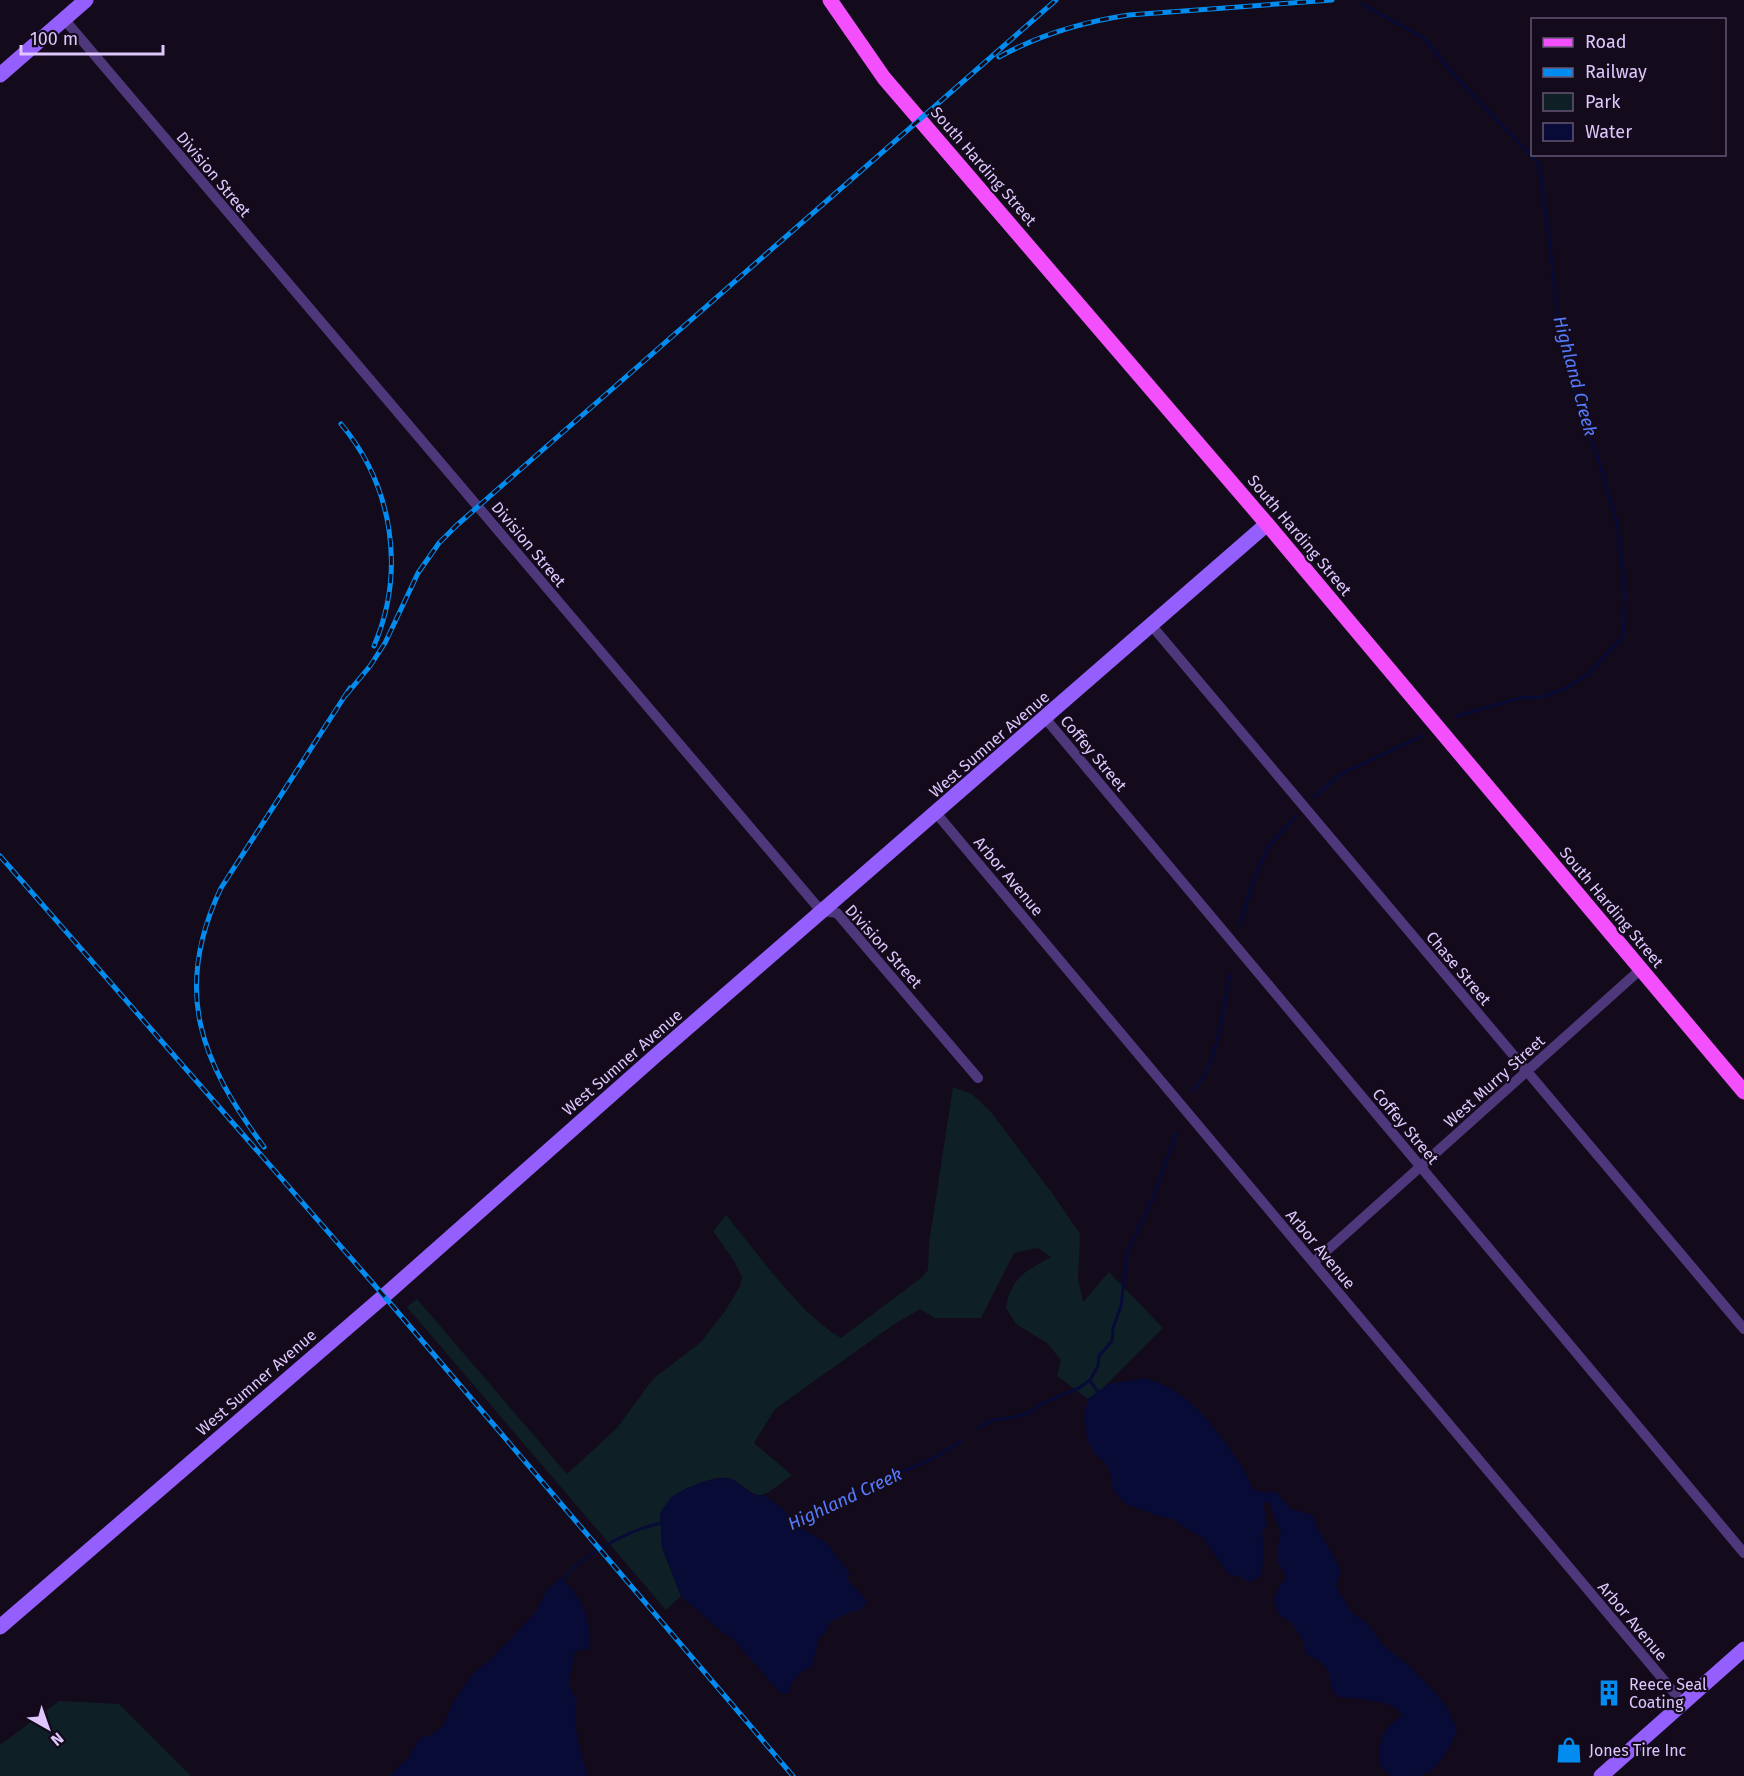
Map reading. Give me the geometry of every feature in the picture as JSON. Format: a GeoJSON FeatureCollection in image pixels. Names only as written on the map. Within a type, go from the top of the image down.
{"type":"FeatureCollection","features":[{"type":"Feature","properties":{"kind":"main road","name":"South Harding Street"},"geometry":{"type":"LineString","coordinates":[[830,0],[884,78],[1267,524],[1744,1092]]}},
{"type":"Feature","properties":{"kind":"street"},"geometry":{"type":"LineString","coordinates":[[0,75],[86,0]]}},
{"type":"Feature","properties":{"kind":"street","name":"Division Street"},"geometry":{"type":"LineString","coordinates":[[64,19],[816,905],[824,911],[837,913],[978,1078]]}},
{"type":"Feature","properties":{"kind":"street","name":"West Sumner Avenue"},"geometry":{"type":"LineString","coordinates":[[0,1627],[375,1303],[1267,524]]}},
{"type":"Feature","properties":{"kind":"street","name":"Chase Street"},"geometry":{"type":"LineString","coordinates":[[1152,626],[1744,1329]]}},
{"type":"Feature","properties":{"kind":"street","name":"Coffey Street"},"geometry":{"type":"LineString","coordinates":[[1045,718],[1744,1553]]}},
{"type":"Feature","properties":{"kind":"street","name":"Arbor Avenue"},"geometry":{"type":"LineString","coordinates":[[936,813],[1683,1703]]}},
{"type":"Feature","properties":{"kind":"street","name":"West Murry Street"},"geometry":{"type":"LineString","coordinates":[[1314,1262],[1641,969]]}},
{"type":"Feature","properties":{"kind":"street"},"geometry":{"type":"LineString","coordinates":[[1601,1776],[1744,1649]]}},
{"type":"Feature","properties":{"kind":"green space"},"geometry":{"type":"Polygon","coordinates":[[[953,1087],[972,1094],[991,1112],[1080,1234],[1078,1279],[1083,1302],[1109,1272],[1163,1328],[1104,1387],[1088,1399],[1057,1376],[1061,1360],[1047,1343],[1016,1324],[1006,1308],[1008,1297],[1021,1276],[1051,1257],[1038,1248],[1014,1253],[981,1318],[935,1318],[920,1309],[893,1325],[775,1409],[754,1443],[792,1475],[774,1488],[760,1495],[735,1481],[720,1478],[685,1489],[661,1534],[662,1548],[681,1596],[666,1610],[407,1307],[417,1299],[567,1474],[617,1428],[653,1379],[701,1342],[725,1311],[740,1286],[742,1277],[713,1231],[726,1215],[794,1298],[809,1314],[841,1338],[921,1278],[928,1270],[929,1243],[953,1087]]]}},
{"type":"Feature","properties":{"kind":"green space"},"geometry":{"type":"Polygon","coordinates":[[[59,1701],[119,1704],[191,1776],[0,1776],[0,1745],[59,1701]]]}},
{"type":"Feature","properties":{"kind":"water"},"geometry":{"type":"Polygon","coordinates":[[[1145,1378],[1177,1392],[1202,1414],[1243,1468],[1255,1490],[1276,1492],[1291,1509],[1313,1515],[1317,1527],[1341,1570],[1336,1586],[1351,1612],[1368,1624],[1383,1645],[1412,1668],[1445,1704],[1457,1730],[1438,1764],[1426,1774],[1390,1776],[1379,1764],[1380,1748],[1385,1731],[1402,1716],[1398,1710],[1384,1703],[1338,1697],[1323,1664],[1306,1654],[1303,1640],[1291,1622],[1279,1615],[1273,1600],[1285,1579],[1284,1572],[1278,1563],[1281,1533],[1269,1503],[1263,1502],[1267,1525],[1262,1532],[1264,1553],[1261,1576],[1248,1583],[1243,1578],[1228,1574],[1202,1536],[1172,1519],[1126,1504],[1113,1490],[1106,1464],[1094,1453],[1087,1439],[1084,1416],[1088,1399],[1108,1384],[1145,1378]]]}},
{"type":"Feature","properties":{"kind":"water"},"geometry":{"type":"Polygon","coordinates":[[[732,1479],[755,1495],[764,1495],[784,1510],[799,1527],[827,1543],[850,1574],[847,1577],[849,1581],[867,1602],[859,1611],[852,1611],[830,1622],[826,1632],[819,1638],[812,1667],[797,1677],[789,1693],[781,1694],[733,1639],[681,1596],[662,1548],[660,1513],[671,1497],[705,1481],[732,1479]]]}},
{"type":"Feature","properties":{"kind":"water"},"geometry":{"type":"Polygon","coordinates":[[[560,1578],[580,1601],[588,1621],[588,1651],[580,1649],[574,1654],[570,1688],[577,1700],[576,1729],[588,1776],[389,1776],[408,1758],[420,1738],[431,1735],[443,1726],[453,1702],[472,1674],[489,1661],[535,1613],[547,1590],[560,1578]]]}},
{"type":"Feature","properties":{"kind":"waterway","name":"Highland Creek"},"geometry":{"type":"LineString","coordinates":[[1362,4],[1424,38],[1454,75],[1531,156]]}},
{"type":"Feature","properties":{"kind":"waterway","name":"Highland Creek"},"geometry":{"type":"LineString","coordinates":[[1457,716],[1520,698],[1543,697],[1566,688],[1587,675],[1623,637],[1625,595],[1618,527],[1597,455],[1581,414],[1559,331],[1539,164],[1531,156]]}},
{"type":"Feature","properties":{"kind":"waterway","name":"Highland Creek"},"geometry":{"type":"LineString","coordinates":[[1314,797],[1341,774],[1422,736]]}},
{"type":"Feature","properties":{"kind":"waterway","name":"Highland Creek"},"geometry":{"type":"LineString","coordinates":[[1240,925],[1252,884],[1268,847],[1296,816]]}},
{"type":"Feature","properties":{"kind":"waterway","name":"Highland Creek"},"geometry":{"type":"LineString","coordinates":[[1193,1090],[1201,1080],[1214,1052],[1230,975]]}},
{"type":"Feature","properties":{"kind":"waterway","name":"Highland Creek"},"geometry":{"type":"LineString","coordinates":[[978,1428],[992,1420],[1029,1413],[1041,1404],[1079,1388],[1090,1380],[1098,1366],[1099,1356],[1112,1341],[1113,1328],[1121,1306],[1127,1253],[1153,1198],[1176,1134]]}},
{"type":"Feature","properties":{"kind":"waterway"},"geometry":{"type":"LineString","coordinates":[[1090,1381],[1098,1392]]}},
{"type":"Feature","properties":{"kind":"waterway","name":"Highland Creek"},"geometry":{"type":"LineString","coordinates":[[793,1525],[837,1500],[936,1457],[961,1441]]}},
{"type":"Feature","properties":{"kind":"waterway","name":"Highland Creek"},"geometry":{"type":"LineString","coordinates":[[562,1582],[579,1563],[606,1545],[636,1531],[662,1523]]}},
{"type":"Feature","properties":{"kind":"railway"},"geometry":{"type":"LineString","coordinates":[[346,695],[370,666],[385,643],[418,573],[439,543],[457,525],[1056,0]]}},
{"type":"Feature","properties":{"kind":"railway"},"geometry":{"type":"LineString","coordinates":[[999,57],[1046,35],[1078,25],[1129,15],[1332,0]]}},
{"type":"Feature","properties":{"kind":"railway"},"geometry":{"type":"LineString","coordinates":[[341,424],[359,448],[373,474],[383,502],[389,530],[390,588],[384,617],[374,646]]}},
{"type":"Feature","properties":{"kind":"railway"},"geometry":{"type":"LineString","coordinates":[[264,1147],[242,1116],[210,1055],[200,1024],[196,993],[198,960],[206,925],[221,888],[350,688]]}},
{"type":"Feature","properties":{"kind":"railway"},"geometry":{"type":"LineString","coordinates":[[0,856],[384,1296],[793,1776]]}},
{"type":"Feature","properties":{"kind":"place","name":"Reece Seal Coating"},"geometry":{"type":"Point","coordinates":[1609,1693]}},
{"type":"Feature","properties":{"kind":"place","name":"Jones Tire Inc"},"geometry":{"type":"Point","coordinates":[1569,1750]}}]}
